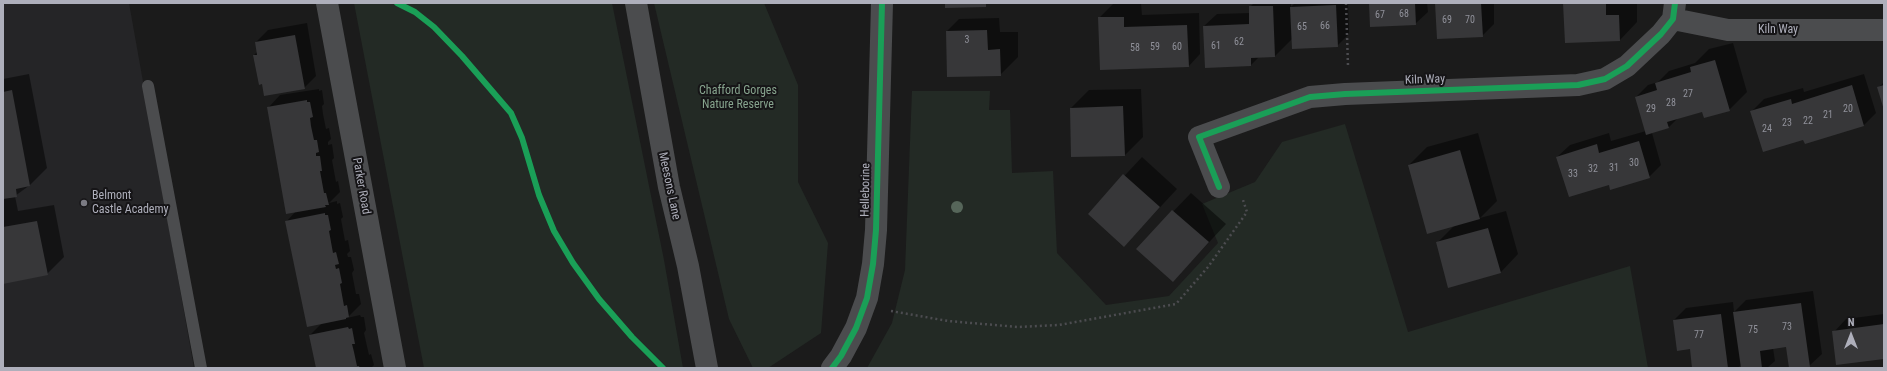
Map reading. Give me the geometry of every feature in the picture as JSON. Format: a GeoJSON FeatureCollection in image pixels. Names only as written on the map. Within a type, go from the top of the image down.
{"type":"FeatureCollection","features":[{"type":"Feature","properties":{"kind":"street","name":"Parker Road"},"geometry":{"type":"LineString","coordinates":[[327,3],[395,368]]}},
{"type":"Feature","properties":{"kind":"street","name":"Meesons Lane"},"geometry":{"type":"LineString","coordinates":[[636,3],[668,188],[688,266],[707,368]]}},
{"type":"Feature","properties":{"kind":"street","name":"Helleborine"},"geometry":{"type":"LineString","coordinates":[[832,368],[841,356],[856,328],[867,298],[873,264],[876,230],[882,3]]}},
{"type":"Feature","properties":{"kind":"street","name":"Kiln Way"},"geometry":{"type":"LineString","coordinates":[[1219,188],[1199,137],[1275,108],[1310,97],[1578,85],[1605,79],[1628,66],[1652,44],[1674,11],[1728,30],[1884,30]]}},
{"type":"Feature","properties":{"kind":"lane"},"geometry":{"type":"LineString","coordinates":[[148,86],[201,368]]}},
{"type":"Feature","properties":{"kind":"path"},"geometry":{"type":"LineString","coordinates":[[1346,3],[1349,73]]}},
{"type":"Feature","properties":{"kind":"path"},"geometry":{"type":"LineString","coordinates":[[889,311],[948,321],[1018,327],[1059,325],[1176,304],[1208,267],[1248,212],[1240,193]]}},
{"type":"Feature","properties":{"kind":"shaded area","name":"Belmont Castle Academy"},"geometry":{"type":"Polygon","coordinates":[[[3,3],[129,3],[194,368],[3,368],[3,3]]]}},
{"type":"Feature","properties":{"kind":"green space"},"geometry":{"type":"Polygon","coordinates":[[[354,3],[612,3],[664,260],[683,368],[424,368],[354,3]]]}},
{"type":"Feature","properties":{"kind":"green space","name":"Chafford Gorges Nature Reserve"},"geometry":{"type":"Polygon","coordinates":[[[654,3],[764,3],[798,85],[798,182],[828,243],[821,333],[768,368],[753,368],[729,319],[654,3]]]}},
{"type":"Feature","properties":{"kind":"green space"},"geometry":{"type":"Polygon","coordinates":[[[912,91],[990,91],[989,110],[1010,110],[1012,173],[1053,171],[1057,253],[1106,305],[1169,296],[1218,243],[1202,204],[1255,182],[1282,142],[1345,124],[1408,332],[1630,266],[1648,368],[867,368],[892,323],[905,270],[912,91]]]}},
{"type":"Feature","properties":{"kind":"building"},"geometry":{"type":"Polygon","coordinates":[[[945,3],[986,3],[986,7],[945,8],[945,3]]]}},
{"type":"Feature","properties":{"kind":"building"},"geometry":{"type":"Polygon","coordinates":[[[1369,3],[1415,3],[1416,25],[1370,27],[1369,3]]]}},
{"type":"Feature","properties":{"kind":"building"},"geometry":{"type":"Polygon","coordinates":[[[1435,3],[1481,3],[1483,37],[1437,39],[1435,3]]]}},
{"type":"Feature","properties":{"kind":"building"},"geometry":{"type":"Polygon","coordinates":[[[1563,3],[1606,3],[1606,15],[1619,15],[1620,41],[1565,43],[1563,3]]]}},
{"type":"Feature","properties":{"kind":"building"},"geometry":{"type":"Polygon","coordinates":[[[1336,5],[1338,47],[1292,49],[1290,7],[1336,5]]]}},
{"type":"Feature","properties":{"kind":"building"},"geometry":{"type":"Polygon","coordinates":[[[1249,6],[1273,6],[1275,57],[1251,58],[1251,66],[1205,68],[1203,26],[1249,24],[1249,6]]]}},
{"type":"Feature","properties":{"kind":"building"},"geometry":{"type":"Polygon","coordinates":[[[1098,17],[1124,17],[1124,27],[1187,25],[1189,67],[1100,70],[1098,17]]]}},
{"type":"Feature","properties":{"kind":"building"},"geometry":{"type":"Polygon","coordinates":[[[987,30],[988,50],[1000,49],[1001,76],[947,77],[946,31],[987,30]]]}},
{"type":"Feature","properties":{"kind":"building"},"geometry":{"type":"Polygon","coordinates":[[[295,35],[305,89],[264,96],[262,84],[259,85],[253,55],[257,55],[255,42],[295,35]]]}},
{"type":"Feature","properties":{"kind":"building"},"geometry":{"type":"Polygon","coordinates":[[[1715,60],[1730,111],[1704,118],[1702,112],[1667,122],[1669,128],[1646,135],[1635,97],[1657,90],[1655,83],[1691,72],[1690,67],[1715,60]]]}},
{"type":"Feature","properties":{"kind":"building"},"geometry":{"type":"Polygon","coordinates":[[[1852,85],[1864,126],[1805,144],[1803,140],[1763,152],[1750,111],[1791,99],[1792,104],[1852,85]]]}},
{"type":"Feature","properties":{"kind":"building"},"geometry":{"type":"Polygon","coordinates":[[[1884,85],[1884,110],[1877,87],[1884,85]]]}},
{"type":"Feature","properties":{"kind":"building"},"geometry":{"type":"Polygon","coordinates":[[[12,90],[30,186],[16,189],[17,197],[3,199],[3,92],[12,90]]]}},
{"type":"Feature","properties":{"kind":"building"},"geometry":{"type":"Polygon","coordinates":[[[307,100],[307,102],[310,102],[313,117],[310,118],[311,126],[314,140],[317,140],[319,152],[316,153],[316,156],[320,156],[322,171],[320,171],[324,193],[326,193],[329,205],[325,205],[326,207],[286,214],[267,107],[307,100]]]}},
{"type":"Feature","properties":{"kind":"building"},"geometry":{"type":"Polygon","coordinates":[[[1123,106],[1125,156],[1071,157],[1070,108],[1123,106]]]}},
{"type":"Feature","properties":{"kind":"building"},"geometry":{"type":"Polygon","coordinates":[[[1639,141],[1650,178],[1610,190],[1609,185],[1569,197],[1556,157],[1597,144],[1599,153],[1639,141]]]}},
{"type":"Feature","properties":{"kind":"building"},"geometry":{"type":"Polygon","coordinates":[[[1460,150],[1480,219],[1427,234],[1408,165],[1460,150]]]}},
{"type":"Feature","properties":{"kind":"building"},"geometry":{"type":"Polygon","coordinates":[[[1123,174],[1160,207],[1124,247],[1088,214],[1123,174]]]}},
{"type":"Feature","properties":{"kind":"building"},"geometry":{"type":"Polygon","coordinates":[[[1172,210],[1209,242],[1173,282],[1136,249],[1172,210]]]}},
{"type":"Feature","properties":{"kind":"building"},"geometry":{"type":"Polygon","coordinates":[[[325,213],[325,215],[328,215],[333,253],[336,252],[339,264],[335,265],[336,269],[339,268],[344,306],[347,305],[349,317],[346,319],[307,327],[285,221],[325,213]]]}},
{"type":"Feature","properties":{"kind":"building"},"geometry":{"type":"Polygon","coordinates":[[[37,221],[48,275],[3,284],[3,227],[37,221]]]}},
{"type":"Feature","properties":{"kind":"building"},"geometry":{"type":"Polygon","coordinates":[[[1488,228],[1501,273],[1448,288],[1436,242],[1488,228]]]}},
{"type":"Feature","properties":{"kind":"building"},"geometry":{"type":"Polygon","coordinates":[[[1801,303],[1810,367],[1789,368],[1786,347],[1760,351],[1762,368],[1741,368],[1733,312],[1801,303]]]}},
{"type":"Feature","properties":{"kind":"building"},"geometry":{"type":"Polygon","coordinates":[[[1721,314],[1728,368],[1692,368],[1690,349],[1677,351],[1673,320],[1721,314]]]}},
{"type":"Feature","properties":{"kind":"building"},"geometry":{"type":"Polygon","coordinates":[[[1884,324],[1884,359],[1836,365],[1832,331],[1884,324]]]}},
{"type":"Feature","properties":{"kind":"building"},"geometry":{"type":"Polygon","coordinates":[[[348,327],[349,329],[352,328],[355,344],[352,344],[357,366],[360,368],[316,368],[309,335],[348,327]]]}},
{"type":"Feature","properties":{"kind":"cycle path"},"geometry":{"type":"LineString","coordinates":[[397,3],[415,12],[434,27],[462,56],[511,113],[522,138],[539,195],[554,231],[573,263],[599,299],[632,337],[663,368]]}},
{"type":"Feature","properties":{"kind":"cycle path"},"geometry":{"type":"LineString","coordinates":[[832,368],[841,356],[856,328],[867,298],[873,264],[876,230],[882,3]]}},
{"type":"Feature","properties":{"kind":"cycle path"},"geometry":{"type":"LineString","coordinates":[[1219,187],[1199,137],[1310,97],[1345,94],[1578,85],[1605,79],[1627,66],[1661,34],[1673,19],[1675,3]]}},
{"type":"Feature","properties":{"kind":"place","name":"Belmont Castle Academy"},"geometry":{"type":"Point","coordinates":[84,203]}}]}
